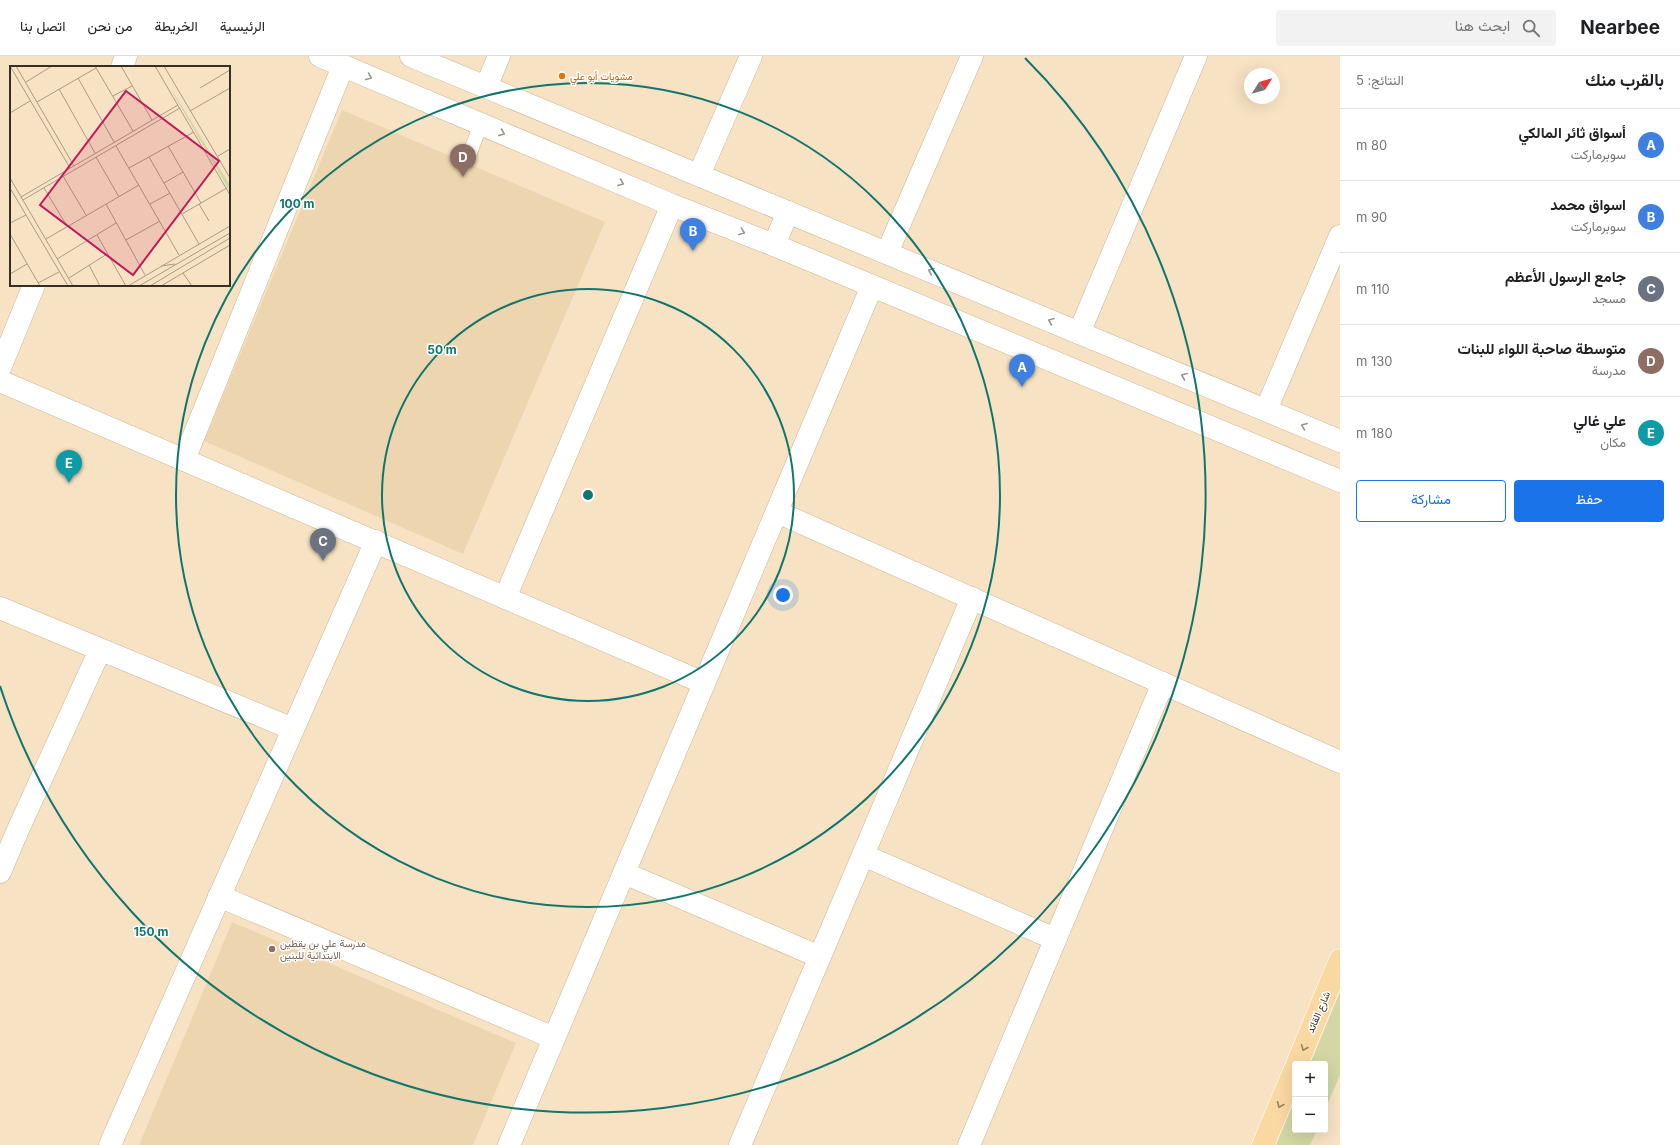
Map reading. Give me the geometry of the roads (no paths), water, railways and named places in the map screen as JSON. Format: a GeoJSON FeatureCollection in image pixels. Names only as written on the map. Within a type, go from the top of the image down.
{"type":"FeatureCollection","features":[{"type":"Feature","properties":{"kind":"main road","name":"شارع القائد"},"geometry":{"type":"LineString","coordinates":[[1298,1061],[1340,960]]}},
{"type":"Feature","properties":{"kind":"main road"},"geometry":{"type":"LineString","coordinates":[[1263,1145],[1292,1076]]}},
{"type":"Feature","properties":{"kind":"street"},"geometry":{"type":"LineString","coordinates":[[122,66],[126,56]]}},
{"type":"Feature","properties":{"kind":"street"},"geometry":{"type":"LineString","coordinates":[[320,56],[672,205],[774,245],[1340,481]]}},
{"type":"Feature","properties":{"kind":"street"},"geometry":{"type":"LineString","coordinates":[[411,56],[447,63],[486,87],[1340,441]]}},
{"type":"Feature","properties":{"kind":"street"},"geometry":{"type":"LineString","coordinates":[[486,87],[499,56]]}},
{"type":"Feature","properties":{"kind":"street"},"geometry":{"type":"LineString","coordinates":[[699,175],[750,56]]}},
{"type":"Feature","properties":{"kind":"street"},"geometry":{"type":"LineString","coordinates":[[887,253],[972,56]]}},
{"type":"Feature","properties":{"kind":"street"},"geometry":{"type":"LineString","coordinates":[[1079,333],[1196,56]]}},
{"type":"Feature","properties":{"kind":"street"},"geometry":{"type":"LineString","coordinates":[[184,460],[344,66]]}},
{"type":"Feature","properties":{"kind":"street"},"geometry":{"type":"LineString","coordinates":[[505,598],[672,205]]}},
{"type":"Feature","properties":{"kind":"street"},"geometry":{"type":"LineString","coordinates":[[774,245],[788,212]]}},
{"type":"Feature","properties":{"kind":"street"},"geometry":{"type":"LineString","coordinates":[[1266,410],[1340,236]]}},
{"type":"Feature","properties":{"kind":"street"},"geometry":{"type":"LineString","coordinates":[[0,368],[34,286]]}},
{"type":"Feature","properties":{"kind":"street"},"geometry":{"type":"LineString","coordinates":[[509,1145],[872,286]]}},
{"type":"Feature","properties":{"kind":"street"},"geometry":{"type":"LineString","coordinates":[[0,381],[704,683]]}},
{"type":"Feature","properties":{"kind":"street"},"geometry":{"type":"LineString","coordinates":[[777,512],[1340,762]]}},
{"type":"Feature","properties":{"kind":"street"},"geometry":{"type":"LineString","coordinates":[[110,1145],[376,541]]}},
{"type":"Feature","properties":{"kind":"street"},"geometry":{"type":"LineString","coordinates":[[740,1145],[972,598]]}},
{"type":"Feature","properties":{"kind":"street"},"geometry":{"type":"LineString","coordinates":[[0,608],[293,729]]}},
{"type":"Feature","properties":{"kind":"street"},"geometry":{"type":"LineString","coordinates":[[0,872],[8,828],[100,650]]}},
{"type":"Feature","properties":{"kind":"street"},"geometry":{"type":"LineString","coordinates":[[969,1145],[1163,683]]}},
{"type":"Feature","properties":{"kind":"street"},"geometry":{"type":"LineString","coordinates":[[863,855],[1055,939]]}},
{"type":"Feature","properties":{"kind":"street"},"geometry":{"type":"LineString","coordinates":[[624,873],[820,957]]}},
{"type":"Feature","properties":{"kind":"street"},"geometry":{"type":"LineString","coordinates":[[219,896],[554,1038]]}},
{"type":"Feature","properties":{"kind":"lane"},"geometry":{"type":"LineString","coordinates":[[466,163],[481,124]]}},
{"type":"Feature","properties":{"kind":"place","name":"مشويات أبو علي"},"geometry":{"type":"Point","coordinates":[562,76]}},
{"type":"Feature","properties":{"kind":"place","name":"متوسطة صاحبة اللواء للبنات"},"geometry":{"type":"Point","coordinates":[463,177]}},
{"type":"Feature","properties":{"kind":"place","name":"اسواق محمد"},"geometry":{"type":"Point","coordinates":[693,251]}},
{"type":"Feature","properties":{"kind":"place","name":"أسواق ثائر المالكي"},"geometry":{"type":"Point","coordinates":[1022,387]}},
{"type":"Feature","properties":{"kind":"place","name":"علي غالي"},"geometry":{"type":"Point","coordinates":[69,483]}},
{"type":"Feature","properties":{"kind":"place","name":"جامع الرسول الأعظم"},"geometry":{"type":"Point","coordinates":[323,561]}},
{"type":"Feature","properties":{"kind":"place","name":"مدرسة علي بن يقطين الابتدائية للبنين"},"geometry":{"type":"Point","coordinates":[272,949]}}]}
